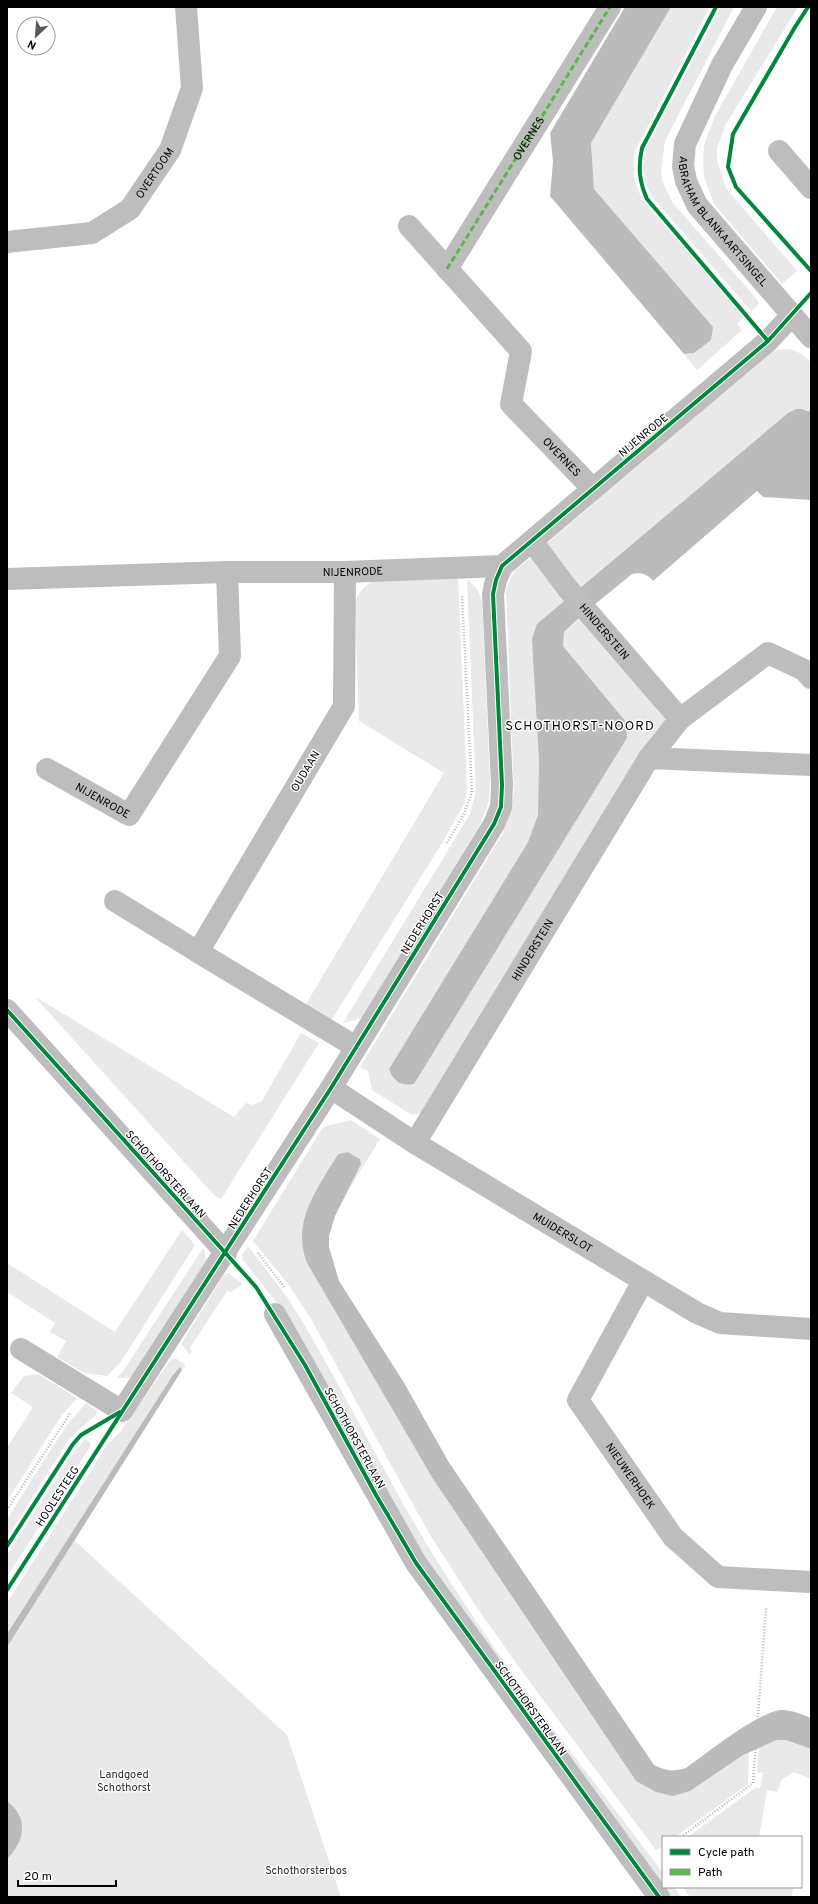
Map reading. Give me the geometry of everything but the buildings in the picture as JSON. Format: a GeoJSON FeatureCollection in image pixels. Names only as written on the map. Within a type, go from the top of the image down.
{"type":"FeatureCollection","features":[{"type":"Feature","properties":{"kind":"street","name":"OVERTOOM"},"geometry":{"type":"LineString","coordinates":[[7,242],[92,233],[130,209],[170,150],[192,88],[186,7]]}},
{"type":"Feature","properties":{"kind":"street","name":"OVERNES"},"geometry":{"type":"LineString","coordinates":[[447,269],[610,7]]}},
{"type":"Feature","properties":{"kind":"street","name":"ABRAHAM BLANKAARTSINGEL"},"geometry":{"type":"LineString","coordinates":[[756,7],[722,65],[686,144],[683,166],[686,181],[697,205],[811,337]]}},
{"type":"Feature","properties":{"kind":"street"},"geometry":{"type":"LineString","coordinates":[[779,151],[811,188]]}},
{"type":"Feature","properties":{"kind":"street","name":"OVERNES"},"geometry":{"type":"LineString","coordinates":[[409,226],[521,351],[511,404],[593,489]]}},
{"type":"Feature","properties":{"kind":"street","name":"NIJENRODE"},"geometry":{"type":"LineString","coordinates":[[7,579],[227,572],[345,572],[502,566],[768,341],[792,315]]}},
{"type":"Feature","properties":{"kind":"street","name":"HINDERSTEIN"},"geometry":{"type":"LineString","coordinates":[[532,541],[568,589],[680,719]]}},
{"type":"Feature","properties":{"kind":"street","name":"NEDERHORST"},"geometry":{"type":"LineString","coordinates":[[226,1253],[331,1088],[494,824],[500,807],[502,785],[493,594],[496,580],[502,566]]}},
{"type":"Feature","properties":{"kind":"street","name":"NIJENRODE"},"geometry":{"type":"LineString","coordinates":[[47,769],[129,815],[230,656],[227,572]]}},
{"type":"Feature","properties":{"kind":"street","name":"OUDAAN"},"geometry":{"type":"LineString","coordinates":[[198,952],[344,706],[345,572]]}},
{"type":"Feature","properties":{"kind":"street","name":"HINDERSTEIN"},"geometry":{"type":"LineString","coordinates":[[415,1142],[650,758],[680,719],[768,653],[804,670],[811,678]]}},
{"type":"Feature","properties":{"kind":"street"},"geometry":{"type":"LineString","coordinates":[[650,758],[811,765]]}},
{"type":"Feature","properties":{"kind":"street"},"geometry":{"type":"LineString","coordinates":[[115,901],[356,1047]]}},
{"type":"Feature","properties":{"kind":"street","name":"SCHOTHORSTERLAAN"},"geometry":{"type":"LineString","coordinates":[[7,1010],[226,1253]]}},
{"type":"Feature","properties":{"kind":"street","name":"MUIDERSLOT"},"geometry":{"type":"LineString","coordinates":[[331,1088],[415,1142],[697,1313],[720,1323],[811,1329]]}},
{"type":"Feature","properties":{"kind":"street"},"geometry":{"type":"LineString","coordinates":[[21,1349],[122,1411],[226,1253]]}},
{"type":"Feature","properties":{"kind":"street","name":"NIEUWERHOEK"},"geometry":{"type":"LineString","coordinates":[[643,1281],[578,1400],[673,1537],[718,1577],[811,1582]]}},
{"type":"Feature","properties":{"kind":"street","name":"SCHOTHORSTERLAAN"},"geometry":{"type":"LineString","coordinates":[[275,1314],[416,1563],[659,1897]]}},
{"type":"Feature","properties":{"kind":"path"},"geometry":{"type":"LineString","coordinates":[[443,848],[464,814],[472,792],[461,568]]}},
{"type":"Feature","properties":{"kind":"path"},"geometry":{"type":"LineString","coordinates":[[238,1232],[252,1246],[287,1290]]}},
{"type":"Feature","properties":{"kind":"path"},"geometry":{"type":"LineString","coordinates":[[682,1836],[752,1783],[768,1580]]}},
{"type":"Feature","properties":{"kind":"green space"},"geometry":{"type":"Polygon","coordinates":[[[671,7],[710,7],[636,149],[634,156],[634,177],[638,190],[645,203],[744,317],[737,324],[742,330],[697,370],[684,354],[694,353],[713,327],[594,189],[591,143],[671,7]]]}},
{"type":"Feature","properties":{"kind":"green space"},"geometry":{"type":"Polygon","coordinates":[[[721,7],[734,7],[665,141],[661,170],[662,180],[672,202],[756,298],[759,304],[751,311],[655,200],[645,181],[643,168],[647,147],[721,7]]]}},
{"type":"Feature","properties":{"kind":"green space"},"geometry":{"type":"Polygon","coordinates":[[[777,7],[798,7],[726,124],[717,148],[717,160],[726,188],[797,271],[782,284],[714,204],[704,177],[703,161],[704,145],[715,116],[777,7]]]}},
{"type":"Feature","properties":{"kind":"green space"},"geometry":{"type":"Polygon","coordinates":[[[788,349],[801,354],[811,363],[811,412],[800,409],[788,413],[579,588],[544,546],[769,354],[775,350],[788,349]]]}},
{"type":"Feature","properties":{"kind":"green space"},"geometry":{"type":"Polygon","coordinates":[[[533,556],[568,598],[539,760],[538,815],[528,842],[389,1069],[395,1080],[405,1085],[414,1084],[627,738],[587,675],[563,646],[564,632],[583,614],[603,644],[666,720],[563,879],[487,1003],[488,1009],[425,1112],[412,1115],[372,1090],[368,1071],[360,1067],[503,833],[514,794],[506,589],[515,570],[533,556]]]}},
{"type":"Feature","properties":{"kind":"green space"},"geometry":{"type":"Polygon","coordinates":[[[458,577],[467,789],[465,802],[442,843],[329,1024],[303,1009],[444,773],[359,721],[355,605],[358,595],[364,587],[377,581],[458,577]]]}},
{"type":"Feature","properties":{"kind":"green space"},"geometry":{"type":"Polygon","coordinates":[[[467,579],[477,589],[482,601],[490,780],[489,801],[481,823],[362,1018],[343,1023],[470,814],[476,791],[467,579]]]}},
{"type":"Feature","properties":{"kind":"green space"},"geometry":{"type":"Polygon","coordinates":[[[34,996],[234,1117],[246,1103],[253,1105],[262,1101],[301,1033],[319,1043],[221,1199],[215,1196],[34,996]]]}},
{"type":"Feature","properties":{"kind":"green space"},"geometry":{"type":"Polygon","coordinates":[[[351,1120],[380,1139],[343,1199],[361,1164],[360,1159],[348,1152],[338,1154],[314,1193],[308,1208],[307,1263],[433,1479],[636,1781],[749,1752],[748,1784],[676,1836],[662,1836],[662,1847],[656,1850],[529,1681],[473,1602],[429,1533],[311,1319],[289,1285],[253,1241],[323,1127],[351,1120]]]}},
{"type":"Feature","properties":{"kind":"green space"},"geometry":{"type":"Polygon","coordinates":[[[182,1230],[195,1245],[120,1363],[107,1376],[84,1373],[57,1357],[66,1341],[50,1332],[55,1323],[7,1292],[7,1263],[115,1332],[182,1230]]]}},
{"type":"Feature","properties":{"kind":"green space"},"geometry":{"type":"Polygon","coordinates":[[[248,1246],[287,1297],[335,1378],[410,1516],[453,1586],[540,1711],[662,1872],[662,1888],[675,1888],[681,1897],[668,1897],[415,1543],[284,1312],[243,1260],[242,1255],[248,1246]]]}},
{"type":"Feature","properties":{"kind":"green space"},"geometry":{"type":"Polygon","coordinates":[[[203,1248],[206,1263],[133,1378],[117,1378],[124,1370],[203,1248]]]}},
{"type":"Feature","properties":{"kind":"green space"},"geometry":{"type":"Polygon","coordinates":[[[228,1273],[243,1284],[231,1292],[227,1291],[190,1348],[192,1351],[190,1355],[181,1344],[223,1276],[228,1273]]]}},
{"type":"Feature","properties":{"kind":"green space","name":"Landgoed Schothorst"},"geometry":{"type":"Polygon","coordinates":[[[171,1359],[177,1359],[186,1366],[182,1369],[74,1540],[287,1735],[341,1897],[7,1897],[7,1603],[107,1445],[121,1431],[171,1359]]]}},
{"type":"Feature","properties":{"kind":"green space"},"geometry":{"type":"Polygon","coordinates":[[[38,1374],[77,1398],[61,1416],[7,1501],[7,1448],[33,1407],[11,1393],[24,1376],[38,1374]]]}},
{"type":"Feature","properties":{"kind":"green space"},"geometry":{"type":"Polygon","coordinates":[[[86,1403],[97,1411],[97,1414],[69,1439],[7,1538],[7,1519],[66,1426],[86,1403]]]}},
{"type":"Feature","properties":{"kind":"green space"},"geometry":{"type":"Polygon","coordinates":[[[85,1439],[90,1442],[90,1447],[7,1577],[7,1555],[68,1460],[85,1439]]]}},
{"type":"Feature","properties":{"kind":"green space"},"geometry":{"type":"Polygon","coordinates":[[[777,1740],[786,1740],[811,1749],[811,1779],[794,1772],[782,1779],[777,1792],[767,1790],[759,1836],[689,1836],[755,1788],[760,1788],[763,1773],[757,1772],[759,1748],[777,1740]]]}},
{"type":"Feature","properties":{"kind":"green space"},"geometry":{"type":"Polygon","coordinates":[[[684,1888],[794,1888],[791,1897],[690,1897],[684,1888]]]}},
{"type":"Feature","properties":{"kind":"shaded area"},"geometry":{"type":"Polygon","coordinates":[[[625,7],[671,7],[591,143],[594,189],[713,327],[711,340],[694,353],[684,354],[550,196],[553,162],[550,133],[625,7]]]}},
{"type":"Feature","properties":{"kind":"shaded area"},"geometry":{"type":"Polygon","coordinates":[[[796,409],[811,412],[811,500],[763,497],[757,491],[653,581],[644,574],[632,574],[583,614],[564,632],[563,646],[626,722],[627,738],[414,1084],[401,1084],[395,1080],[389,1069],[528,842],[538,815],[539,760],[532,639],[537,624],[788,413],[796,409]]]}},
{"type":"Feature","properties":{"kind":"shaded area"},"geometry":{"type":"Polygon","coordinates":[[[348,1152],[360,1159],[361,1164],[335,1216],[329,1236],[329,1247],[339,1281],[403,1381],[448,1461],[654,1765],[662,1769],[670,1770],[686,1768],[746,1725],[771,1712],[781,1710],[793,1711],[811,1718],[811,1749],[786,1740],[777,1740],[743,1755],[690,1791],[673,1796],[656,1792],[636,1781],[433,1479],[307,1263],[303,1248],[302,1234],[304,1220],[309,1206],[322,1180],[338,1154],[348,1152]]]}},
{"type":"Feature","properties":{"kind":"shaded area"},"geometry":{"type":"Polygon","coordinates":[[[180,1367],[182,1370],[7,1647],[7,1634],[173,1375],[180,1367]]]}},
{"type":"Feature","properties":{"kind":"shaded area"},"geometry":{"type":"Polygon","coordinates":[[[7,1801],[19,1815],[22,1830],[18,1845],[7,1859],[7,1801]]]}},
{"type":"Feature","properties":{"kind":"marked path"},"geometry":{"type":"LineString","coordinates":[[447,269],[610,7]]}},
{"type":"Feature","properties":{"kind":"cycle path"},"geometry":{"type":"LineString","coordinates":[[716,7],[642,148],[640,161],[641,180],[647,199],[768,341]]}},
{"type":"Feature","properties":{"kind":"cycle path"},"geometry":{"type":"LineString","coordinates":[[808,7],[733,134],[728,167],[736,187],[811,271]]}},
{"type":"Feature","properties":{"kind":"cycle path","name":"HOOLESTEEG"},"geometry":{"type":"LineString","coordinates":[[7,1590],[331,1088],[494,824],[501,807],[502,785],[493,594],[496,580],[502,566],[768,341],[811,293]]}},
{"type":"Feature","properties":{"kind":"cycle path"},"geometry":{"type":"LineString","coordinates":[[7,1010],[256,1287],[305,1365],[376,1495],[416,1563],[659,1897]]}},
{"type":"Feature","properties":{"kind":"cycle path","name":"HOOLESTEEG"},"geometry":{"type":"LineString","coordinates":[[7,1546],[73,1444],[81,1435],[120,1412]]}},
{"type":"Feature","properties":{"kind":"district","name":"SCHOTHORST-NOORD"},"geometry":{"type":"Point","coordinates":[580,725]}},
{"type":"Feature","properties":{"kind":"park label","name":"Schothorsterbos"},"geometry":{"type":"Point","coordinates":[306,1870]}}]}
